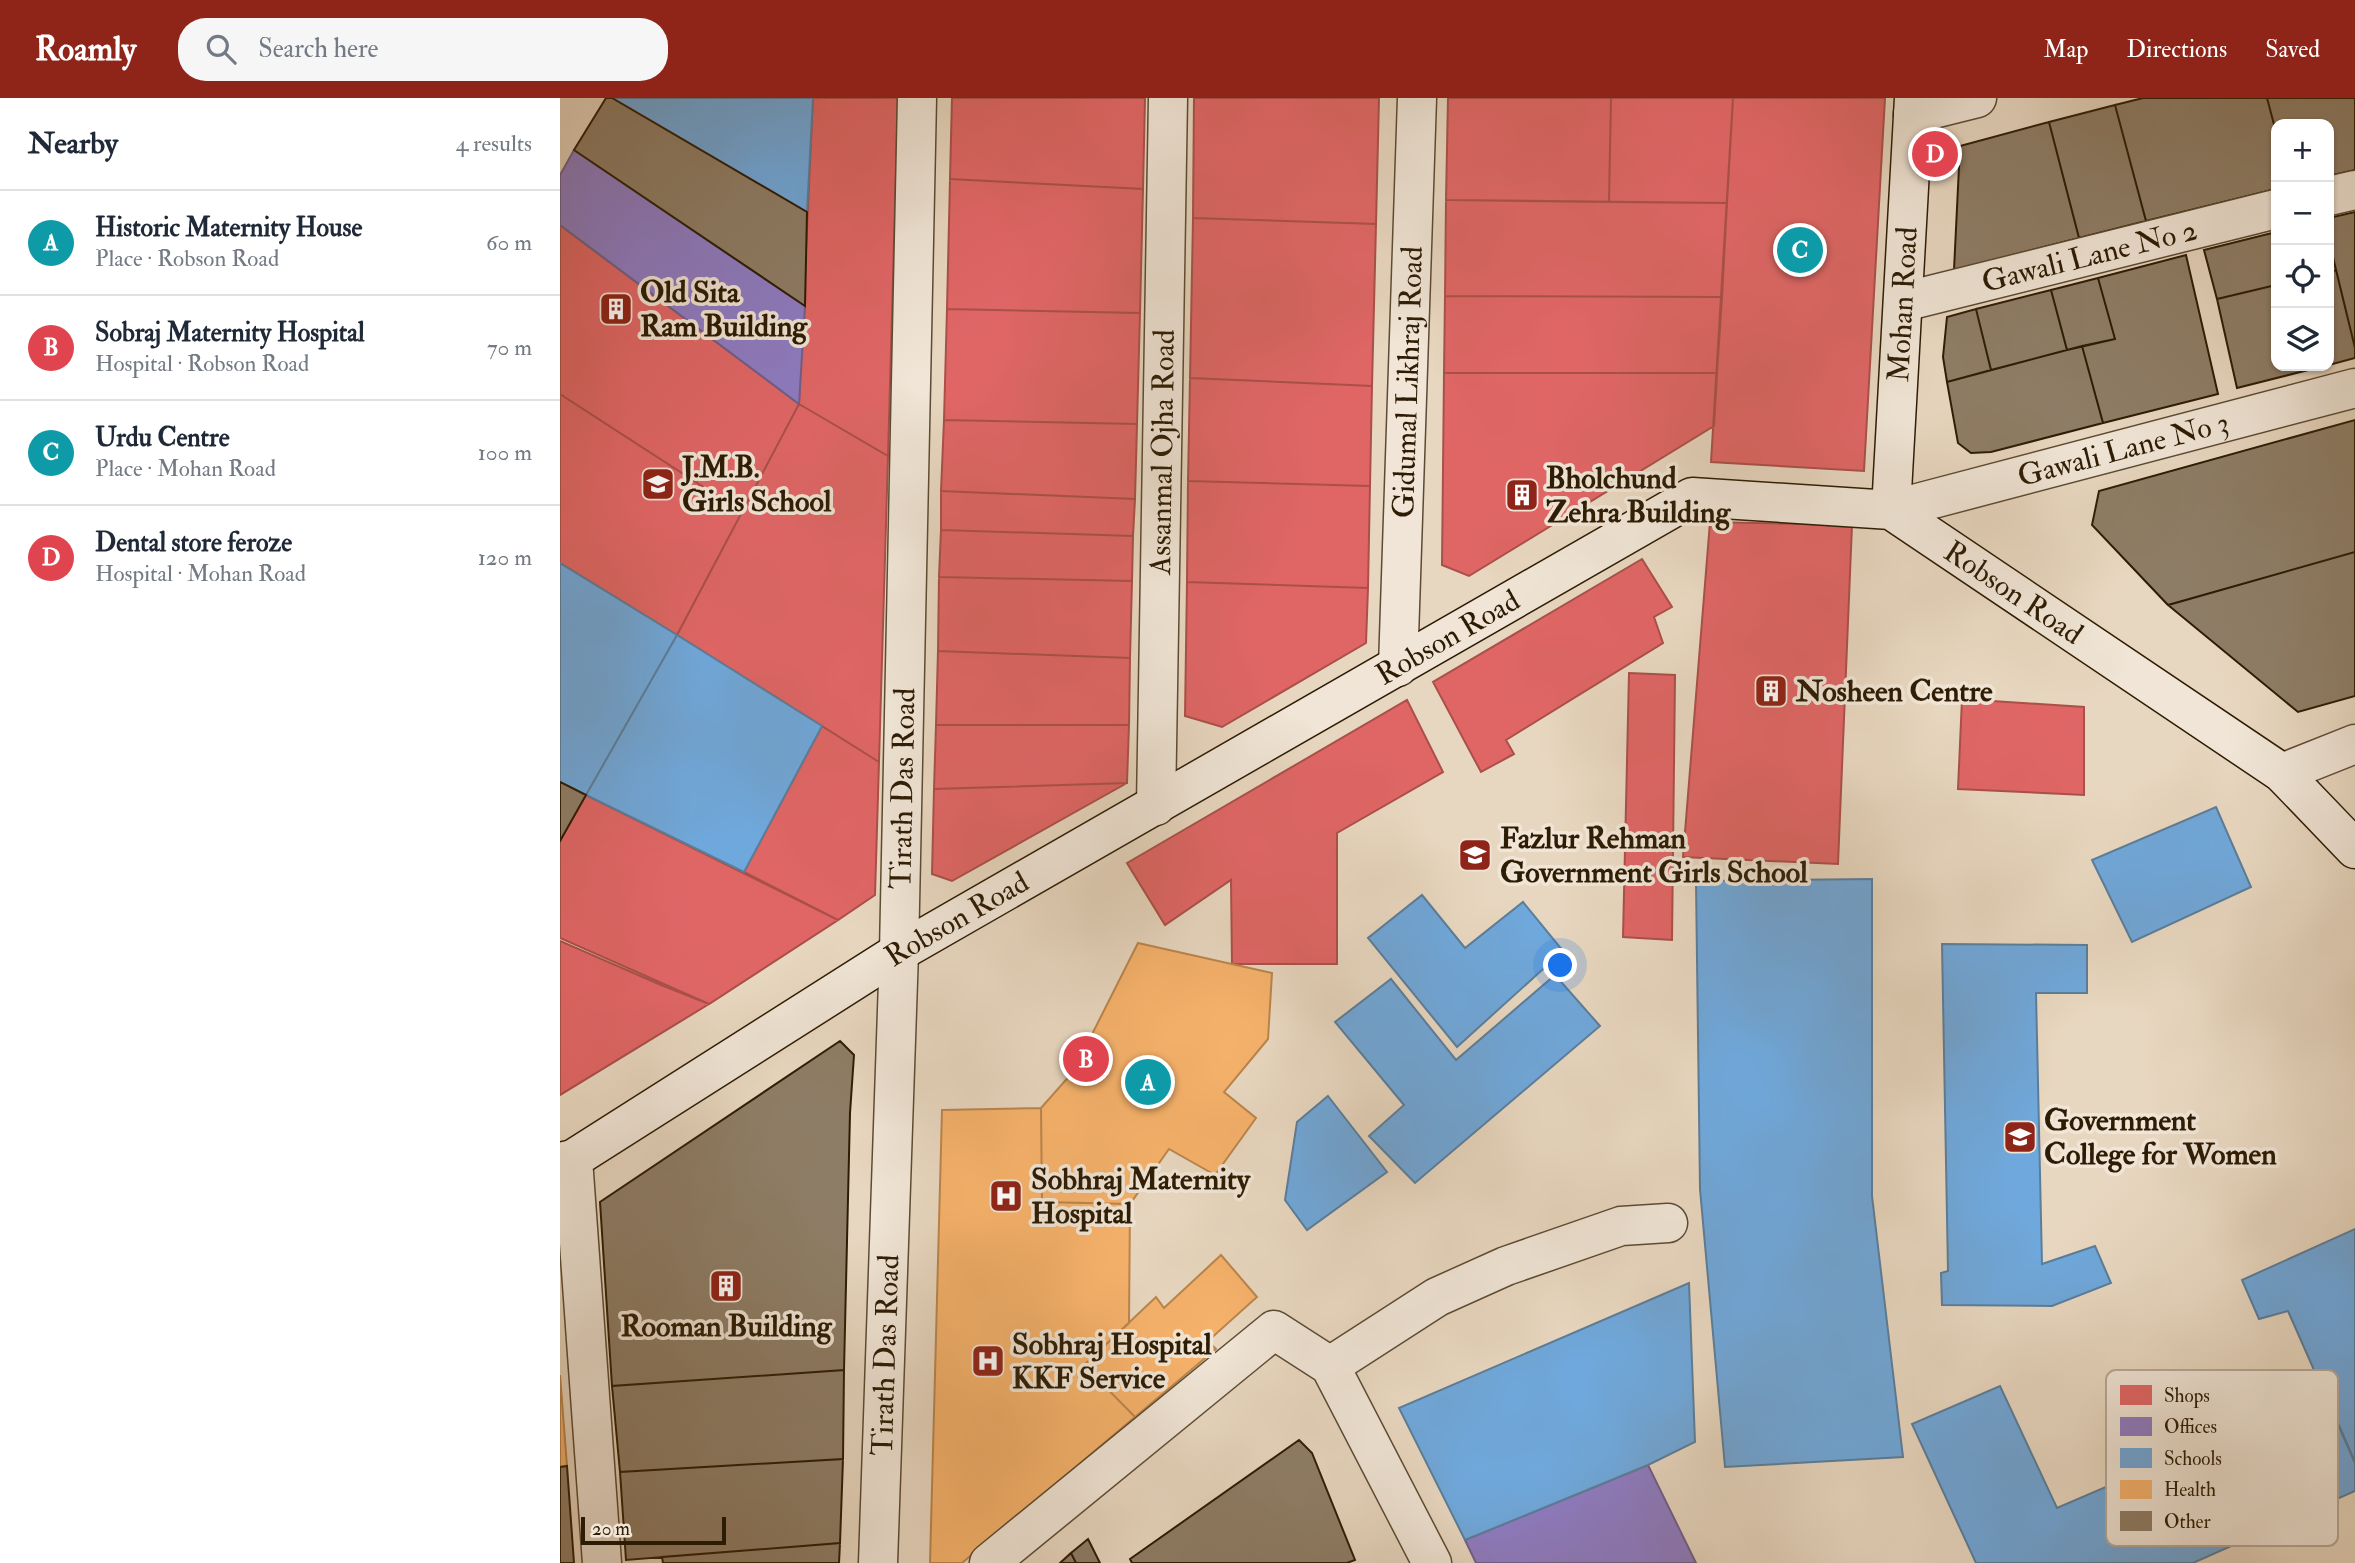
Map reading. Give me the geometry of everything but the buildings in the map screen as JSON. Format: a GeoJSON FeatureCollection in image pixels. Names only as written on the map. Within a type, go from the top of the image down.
{"type":"FeatureCollection","features":[{"type":"Feature","properties":{"kind":"street","name":"Tirath Das Road"},"geometry":{"type":"LineString","coordinates":[[878,1563],[899,952],[917,98]]}},
{"type":"Feature","properties":{"kind":"street","name":"Assanmal Ojha Road"},"geometry":{"type":"LineString","coordinates":[[1156,806],[1168,98]]}},
{"type":"Feature","properties":{"kind":"street","name":"Gidumal Likhraj Road"},"geometry":{"type":"LineString","coordinates":[[1398,667],[1417,98]]}},
{"type":"Feature","properties":{"kind":"street"},"geometry":{"type":"LineString","coordinates":[[1913,106],[1977,98]]}},
{"type":"Feature","properties":{"kind":"street","name":"Mohan Road"},"geometry":{"type":"LineString","coordinates":[[1891,510],[1913,106]]}},
{"type":"Feature","properties":{"kind":"street"},"geometry":{"type":"LineString","coordinates":[[2334,195],[2355,190]]}},
{"type":"Feature","properties":{"kind":"street","name":"Gawali Lane No 2"},"geometry":{"type":"LineString","coordinates":[[1903,302],[2271,210]]}},
{"type":"Feature","properties":{"kind":"street","name":"Gawali Lane No 3"},"geometry":{"type":"LineString","coordinates":[[1891,510],[2355,388]]}},
{"type":"Feature","properties":{"kind":"street","name":"Robson Road"},"geometry":{"type":"LineString","coordinates":[[567,1161],[899,952],[1692,497],[1891,510],[2281,773]]}},
{"type":"Feature","properties":{"kind":"street"},"geometry":{"type":"LineString","coordinates":[[2355,744],[2281,773],[2355,849]]}},
{"type":"Feature","properties":{"kind":"street"},"geometry":{"type":"LineString","coordinates":[[567,1161],[602,1563]]}},
{"type":"Feature","properties":{"kind":"street"},"geometry":{"type":"LineString","coordinates":[[1330,1366],[1437,1297],[1506,1266],[1621,1226],[1668,1223]]}},
{"type":"Feature","properties":{"kind":"street"},"geometry":{"type":"LineString","coordinates":[[989,1563],[1273,1330],[1330,1366],[1432,1563]]}},
{"type":"Feature","properties":{"kind":"place","name":"Dental store feroze"},"geometry":{"type":"Point","coordinates":[1935,154]}},
{"type":"Feature","properties":{"kind":"place","name":"Urdu Centre"},"geometry":{"type":"Point","coordinates":[1800,250]}},
{"type":"Feature","properties":{"kind":"place","name":"Old Sita Ram Building"},"geometry":{"type":"Point","coordinates":[616,309]}},
{"type":"Feature","properties":{"kind":"place","name":"J.M.B. Girls School"},"geometry":{"type":"Point","coordinates":[658,484]}},
{"type":"Feature","properties":{"kind":"place","name":"Bholchund Zehra Building"},"geometry":{"type":"Point","coordinates":[1522,495]}},
{"type":"Feature","properties":{"kind":"place","name":"Nosheen Centre"},"geometry":{"type":"Point","coordinates":[1771,691]}},
{"type":"Feature","properties":{"kind":"place","name":"Fazlur Rehman Government Girls School"},"geometry":{"type":"Point","coordinates":[1475,855]}},
{"type":"Feature","properties":{"kind":"place","name":"Sobraj Maternity Hospital"},"geometry":{"type":"Point","coordinates":[1086,1059]}},
{"type":"Feature","properties":{"kind":"place","name":"Historic Maternity House"},"geometry":{"type":"Point","coordinates":[1148,1082]}},
{"type":"Feature","properties":{"kind":"place","name":"Government College for Women"},"geometry":{"type":"Point","coordinates":[2020,1137]}},
{"type":"Feature","properties":{"kind":"place","name":"Sobhraj Maternity Hospital"},"geometry":{"type":"Point","coordinates":[1006,1196]}},
{"type":"Feature","properties":{"kind":"place","name":"Rooman Building"},"geometry":{"type":"Point","coordinates":[726,1286]}},
{"type":"Feature","properties":{"kind":"place","name":"Sobhraj Hospital KKF Service"},"geometry":{"type":"Point","coordinates":[988,1361]}}]}
